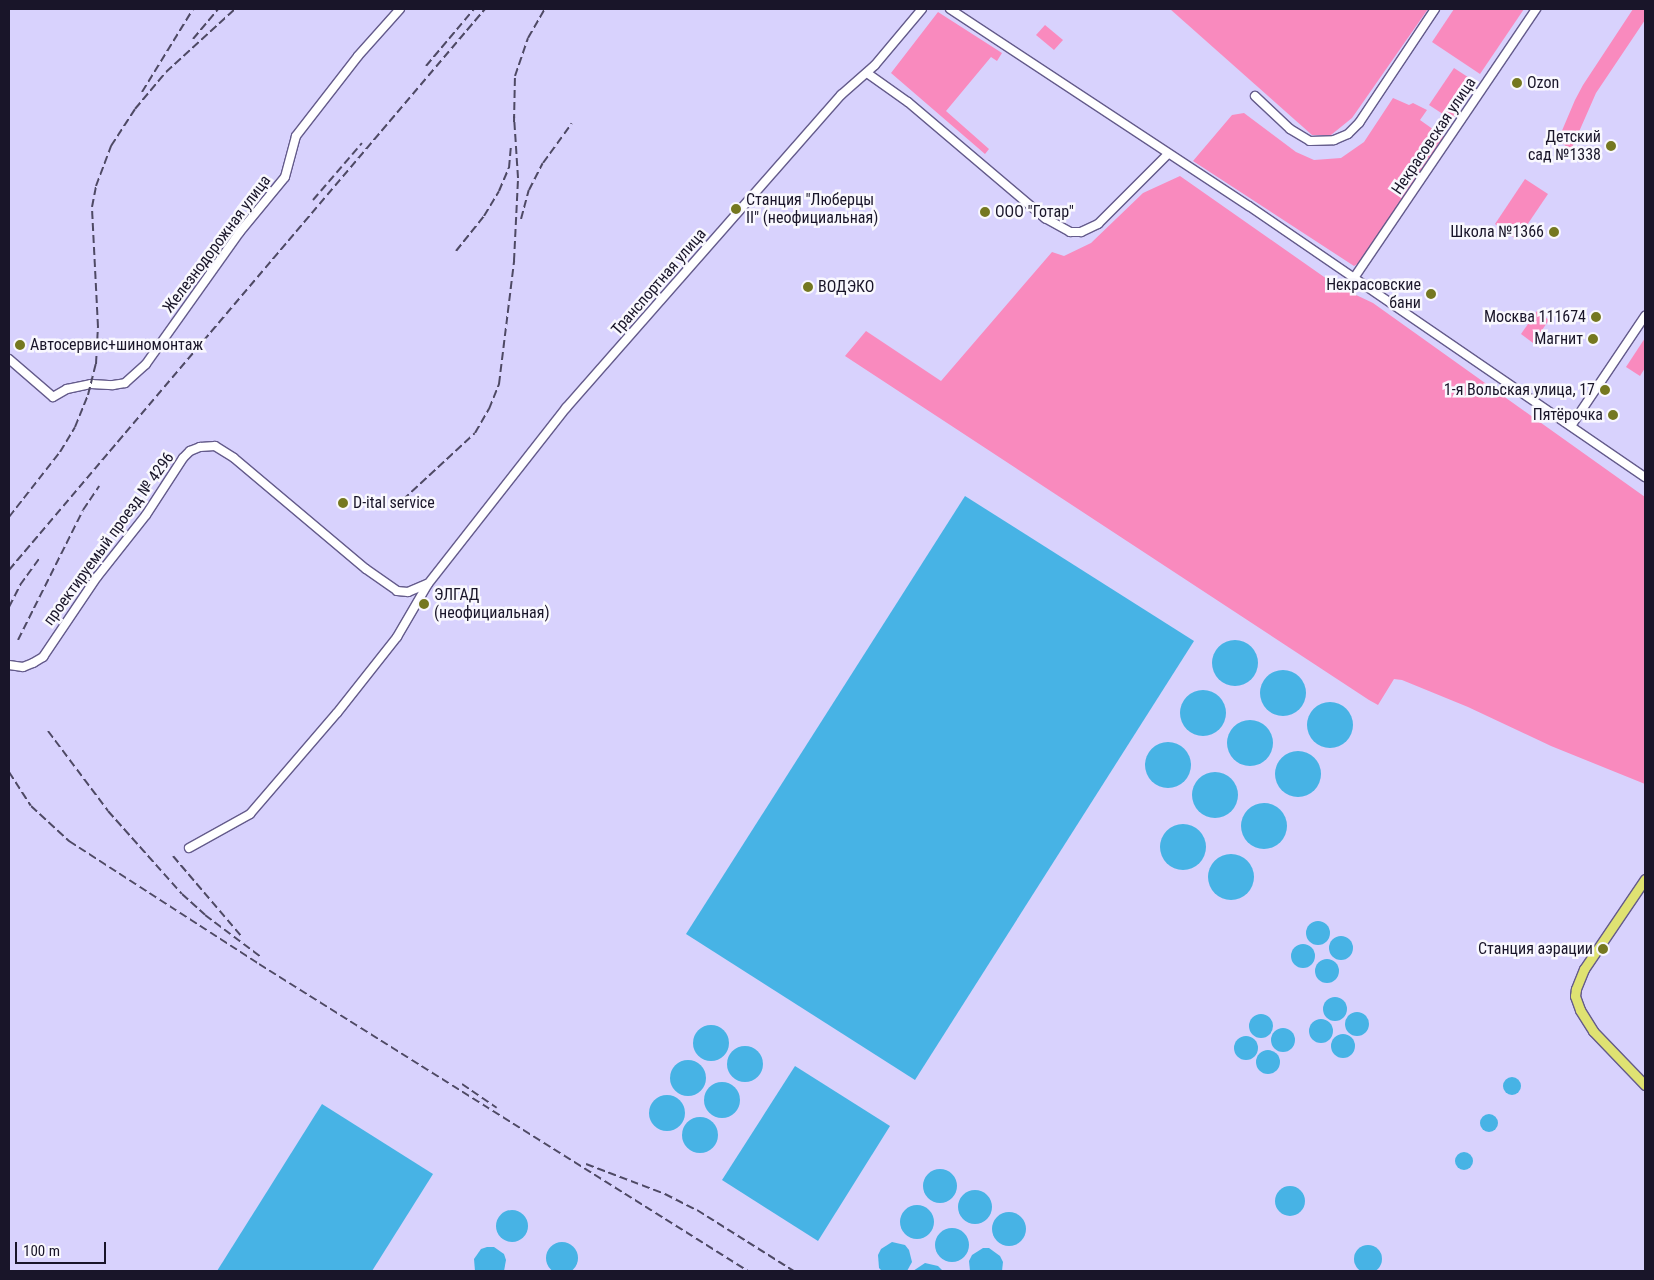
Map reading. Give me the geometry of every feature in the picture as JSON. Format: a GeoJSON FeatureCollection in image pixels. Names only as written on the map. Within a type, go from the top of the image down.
{"type":"FeatureCollection","features":[{"type":"Feature","properties":{"kind":"main road"},"geometry":{"type":"LineString","coordinates":[[1645,880],[1587,965],[1576,989],[1575,996],[1580,1010],[1593,1031],[1645,1085]]}},
{"type":"Feature","properties":{"kind":"street","name":"Железнодорожная улица"},"geometry":{"type":"LineString","coordinates":[[9,359],[54,397],[67,389],[91,384],[113,385],[125,383],[146,364],[239,233],[285,177],[296,136],[358,56],[400,9]]}},
{"type":"Feature","properties":{"kind":"street","name":"Транспортная улица"},"geometry":{"type":"LineString","coordinates":[[189,848],[250,814],[337,713],[397,637],[428,584],[566,408],[841,94],[866,73],[922,9]]}},
{"type":"Feature","properties":{"kind":"street"},"geometry":{"type":"LineString","coordinates":[[950,9],[1354,278],[1645,477]]}},
{"type":"Feature","properties":{"kind":"street"},"geometry":{"type":"LineString","coordinates":[[1255,96],[1290,129],[1310,141],[1334,140],[1348,134],[1359,123],[1436,9]]}},
{"type":"Feature","properties":{"kind":"street","name":"Некрасовская улица"},"geometry":{"type":"LineString","coordinates":[[1354,278],[1536,9]]}},
{"type":"Feature","properties":{"kind":"street"},"geometry":{"type":"LineString","coordinates":[[866,73],[908,102],[1045,218],[1070,232],[1081,232],[1098,224],[1168,154]]}},
{"type":"Feature","properties":{"kind":"street"},"geometry":{"type":"LineString","coordinates":[[1571,426],[1645,316]]}},
{"type":"Feature","properties":{"kind":"street","name":"проектируемый проезд № 4296"},"geometry":{"type":"LineString","coordinates":[[9,665],[23,667],[42,657],[97,577],[146,515],[183,458],[190,451],[200,447],[215,446],[234,458],[366,569],[397,591],[408,592],[428,584]]}},
{"type":"Feature","properties":{"kind":"shaded area"},"geometry":{"type":"Polygon","coordinates":[[[1170,9],[1428,9],[1352,118],[1331,135],[1312,135],[1170,9]]]}},
{"type":"Feature","properties":{"kind":"shaded area"},"geometry":{"type":"Polygon","coordinates":[[[1454,9],[1524,9],[1480,74],[1432,42],[1454,9]]]}},
{"type":"Feature","properties":{"kind":"shaded area"},"geometry":{"type":"Polygon","coordinates":[[[1633,9],[1645,9],[1645,20],[1596,93],[1571,150],[1558,140],[1575,100],[1633,9]]]}},
{"type":"Feature","properties":{"kind":"shaded area"},"geometry":{"type":"Polygon","coordinates":[[[938,12],[1002,53],[997,61],[991,57],[946,111],[989,149],[985,154],[891,73],[938,12]]]}},
{"type":"Feature","properties":{"kind":"shaded area"},"geometry":{"type":"Polygon","coordinates":[[[1045,25],[1063,40],[1054,50],[1036,35],[1045,25]]]}},
{"type":"Feature","properties":{"kind":"shaded area"},"geometry":{"type":"Polygon","coordinates":[[[1454,68],[1477,83],[1452,120],[1429,105],[1454,68]]]}},
{"type":"Feature","properties":{"kind":"shaded area"},"geometry":{"type":"Polygon","coordinates":[[[1393,98],[1409,105],[1413,103],[1427,110],[1420,120],[1444,137],[1361,262],[1354,266],[1193,161],[1232,115],[1244,113],[1296,152],[1314,160],[1341,158],[1364,142],[1393,98]]]}},
{"type":"Feature","properties":{"kind":"shaded area"},"geometry":{"type":"Polygon","coordinates":[[[1180,176],[1337,286],[1373,303],[1645,497],[1645,784],[1551,746],[1468,707],[1402,680],[1394,679],[1378,705],[845,356],[866,331],[941,381],[1052,252],[1064,256],[1091,243],[1143,193],[1180,176]]]}},
{"type":"Feature","properties":{"kind":"shaded area"},"geometry":{"type":"Polygon","coordinates":[[[1525,179],[1548,194],[1517,240],[1495,224],[1525,179]]]}},
{"type":"Feature","properties":{"kind":"shaded area"},"geometry":{"type":"Polygon","coordinates":[[[1537,311],[1549,320],[1533,343],[1521,334],[1537,311]]]}},
{"type":"Feature","properties":{"kind":"shaded area"},"geometry":{"type":"Polygon","coordinates":[[[1645,338],[1645,368],[1640,376],[1626,367],[1645,338]]]}},
{"type":"Feature","properties":{"kind":"water"},"geometry":{"type":"Polygon","coordinates":[[[965,496],[1194,641],[915,1080],[686,934],[965,496]]]}},
{"type":"Feature","properties":{"kind":"water"},"geometry":{"type":"Polygon","coordinates":[[[1240,640],[1252,646],[1257,654],[1257,672],[1252,680],[1244,685],[1230,686],[1218,680],[1213,672],[1212,658],[1218,646],[1226,641],[1240,640]]]}},
{"type":"Feature","properties":{"kind":"water"},"geometry":{"type":"Polygon","coordinates":[[[1288,670],[1300,676],[1305,684],[1305,702],[1300,710],[1292,715],[1278,716],[1266,710],[1261,702],[1260,688],[1266,676],[1274,671],[1288,670]]]}},
{"type":"Feature","properties":{"kind":"water"},"geometry":{"type":"Polygon","coordinates":[[[1208,690],[1220,696],[1225,704],[1225,722],[1220,730],[1212,735],[1198,736],[1186,730],[1181,722],[1180,708],[1186,696],[1194,691],[1208,690]]]}},
{"type":"Feature","properties":{"kind":"water"},"geometry":{"type":"Polygon","coordinates":[[[1335,702],[1347,708],[1352,716],[1352,734],[1347,742],[1339,747],[1325,748],[1313,742],[1308,734],[1307,720],[1313,708],[1321,703],[1335,702]]]}},
{"type":"Feature","properties":{"kind":"water"},"geometry":{"type":"Polygon","coordinates":[[[1255,720],[1267,726],[1272,734],[1272,752],[1267,760],[1259,765],[1245,766],[1233,760],[1228,752],[1227,738],[1233,726],[1241,721],[1255,720]]]}},
{"type":"Feature","properties":{"kind":"water"},"geometry":{"type":"Polygon","coordinates":[[[1173,742],[1185,748],[1190,756],[1190,774],[1185,782],[1177,787],[1163,788],[1151,782],[1146,774],[1145,760],[1151,748],[1159,743],[1173,742]]]}},
{"type":"Feature","properties":{"kind":"water"},"geometry":{"type":"Polygon","coordinates":[[[1303,751],[1315,757],[1320,765],[1320,783],[1315,791],[1307,796],[1293,797],[1281,791],[1276,783],[1275,769],[1281,757],[1289,752],[1303,751]]]}},
{"type":"Feature","properties":{"kind":"water"},"geometry":{"type":"Polygon","coordinates":[[[1220,772],[1232,778],[1237,786],[1237,804],[1232,812],[1224,817],[1210,818],[1198,812],[1193,804],[1192,790],[1198,778],[1206,773],[1220,772]]]}},
{"type":"Feature","properties":{"kind":"water"},"geometry":{"type":"Polygon","coordinates":[[[1269,803],[1281,809],[1286,817],[1286,835],[1281,843],[1273,848],[1259,849],[1247,843],[1242,835],[1241,821],[1247,809],[1255,804],[1269,803]]]}},
{"type":"Feature","properties":{"kind":"water"},"geometry":{"type":"Polygon","coordinates":[[[1188,824],[1200,830],[1205,838],[1205,856],[1200,864],[1192,869],[1178,870],[1166,864],[1161,856],[1160,842],[1166,830],[1174,825],[1188,824]]]}},
{"type":"Feature","properties":{"kind":"water"},"geometry":{"type":"Polygon","coordinates":[[[1236,854],[1248,860],[1253,868],[1253,886],[1248,894],[1240,899],[1226,900],[1214,894],[1209,886],[1208,872],[1214,860],[1222,855],[1236,854]]]}},
{"type":"Feature","properties":{"kind":"water"},"geometry":{"type":"Polygon","coordinates":[[[1318,921],[1326,925],[1330,933],[1326,941],[1318,945],[1310,941],[1306,933],[1310,925],[1318,921]]]}},
{"type":"Feature","properties":{"kind":"water"},"geometry":{"type":"Polygon","coordinates":[[[1341,936],[1349,940],[1353,948],[1349,956],[1341,960],[1333,956],[1329,948],[1333,940],[1341,936]]]}},
{"type":"Feature","properties":{"kind":"water"},"geometry":{"type":"Polygon","coordinates":[[[1303,944],[1311,948],[1315,956],[1311,964],[1303,968],[1295,964],[1291,956],[1295,948],[1303,944]]]}},
{"type":"Feature","properties":{"kind":"water"},"geometry":{"type":"Polygon","coordinates":[[[1327,959],[1335,963],[1339,971],[1335,979],[1327,983],[1319,979],[1315,971],[1319,963],[1327,959]]]}},
{"type":"Feature","properties":{"kind":"water"},"geometry":{"type":"Polygon","coordinates":[[[1335,997],[1343,1001],[1347,1009],[1343,1017],[1335,1021],[1327,1017],[1323,1009],[1327,1001],[1335,997]]]}},
{"type":"Feature","properties":{"kind":"water"},"geometry":{"type":"Polygon","coordinates":[[[1357,1012],[1365,1016],[1369,1024],[1365,1032],[1357,1036],[1349,1032],[1345,1024],[1349,1016],[1357,1012]]]}},
{"type":"Feature","properties":{"kind":"water"},"geometry":{"type":"Polygon","coordinates":[[[1261,1014],[1269,1018],[1273,1026],[1269,1034],[1261,1038],[1253,1034],[1249,1026],[1253,1018],[1261,1014]]]}},
{"type":"Feature","properties":{"kind":"water"},"geometry":{"type":"Polygon","coordinates":[[[1321,1019],[1329,1023],[1333,1031],[1329,1039],[1321,1043],[1313,1039],[1309,1031],[1313,1023],[1321,1019]]]}},
{"type":"Feature","properties":{"kind":"water"},"geometry":{"type":"Polygon","coordinates":[[[711,1025],[718,1026],[724,1030],[728,1036],[728,1050],[724,1056],[718,1060],[711,1061],[704,1060],[698,1056],[694,1050],[693,1043],[694,1036],[698,1030],[704,1026],[711,1025]]]}},
{"type":"Feature","properties":{"kind":"water"},"geometry":{"type":"Polygon","coordinates":[[[1283,1028],[1291,1032],[1295,1040],[1291,1048],[1283,1052],[1275,1048],[1271,1040],[1275,1032],[1283,1028]]]}},
{"type":"Feature","properties":{"kind":"water"},"geometry":{"type":"Polygon","coordinates":[[[1343,1034],[1351,1038],[1355,1046],[1351,1054],[1343,1058],[1335,1054],[1331,1046],[1335,1038],[1343,1034]]]}},
{"type":"Feature","properties":{"kind":"water"},"geometry":{"type":"Polygon","coordinates":[[[1246,1036],[1254,1040],[1258,1048],[1254,1056],[1246,1060],[1238,1056],[1234,1048],[1238,1040],[1246,1036]]]}},
{"type":"Feature","properties":{"kind":"water"},"geometry":{"type":"Polygon","coordinates":[[[745,1046],[752,1047],[758,1051],[762,1057],[762,1071],[758,1077],[752,1081],[745,1082],[738,1081],[732,1077],[728,1071],[727,1064],[728,1057],[732,1051],[738,1047],[745,1046]]]}},
{"type":"Feature","properties":{"kind":"water"},"geometry":{"type":"Polygon","coordinates":[[[1268,1050],[1276,1054],[1280,1062],[1276,1070],[1268,1074],[1260,1070],[1256,1062],[1260,1054],[1268,1050]]]}},
{"type":"Feature","properties":{"kind":"water"},"geometry":{"type":"Polygon","coordinates":[[[688,1060],[695,1061],[701,1065],[705,1071],[705,1085],[701,1091],[695,1095],[688,1096],[681,1095],[675,1091],[671,1085],[670,1078],[671,1071],[675,1065],[681,1061],[688,1060]]]}},
{"type":"Feature","properties":{"kind":"water"},"geometry":{"type":"Polygon","coordinates":[[[795,1066],[890,1126],[818,1241],[722,1180],[795,1066]]]}},
{"type":"Feature","properties":{"kind":"water"},"geometry":{"type":"Polygon","coordinates":[[[1512,1077],[1520,1082],[1521,1086],[1516,1094],[1512,1095],[1504,1090],[1503,1086],[1508,1078],[1512,1077]]]}},
{"type":"Feature","properties":{"kind":"water"},"geometry":{"type":"Polygon","coordinates":[[[722,1082],[729,1083],[735,1087],[739,1093],[739,1107],[735,1113],[729,1117],[722,1118],[715,1117],[709,1113],[705,1107],[704,1100],[705,1093],[709,1087],[715,1083],[722,1082]]]}},
{"type":"Feature","properties":{"kind":"water"},"geometry":{"type":"Polygon","coordinates":[[[667,1095],[674,1096],[680,1100],[684,1106],[684,1120],[680,1126],[674,1130],[667,1131],[660,1130],[654,1126],[650,1120],[649,1113],[650,1106],[654,1100],[660,1096],[667,1095]]]}},
{"type":"Feature","properties":{"kind":"water"},"geometry":{"type":"Polygon","coordinates":[[[322,1104],[433,1174],[372,1271],[217,1271],[322,1104]]]}},
{"type":"Feature","properties":{"kind":"water"},"geometry":{"type":"Polygon","coordinates":[[[1489,1114],[1496,1116],[1498,1123],[1496,1130],[1489,1132],[1482,1130],[1480,1123],[1482,1116],[1489,1114]]]}},
{"type":"Feature","properties":{"kind":"water"},"geometry":{"type":"Polygon","coordinates":[[[700,1117],[707,1118],[713,1122],[717,1128],[717,1142],[713,1148],[707,1152],[700,1153],[693,1152],[687,1148],[683,1142],[682,1135],[683,1128],[687,1122],[693,1118],[700,1117]]]}},
{"type":"Feature","properties":{"kind":"water"},"geometry":{"type":"Polygon","coordinates":[[[1464,1152],[1472,1157],[1473,1161],[1468,1169],[1464,1170],[1456,1165],[1455,1161],[1460,1153],[1464,1152]]]}},
{"type":"Feature","properties":{"kind":"water"},"geometry":{"type":"Polygon","coordinates":[[[940,1169],[947,1170],[952,1174],[956,1179],[956,1193],[952,1198],[947,1202],[940,1203],[933,1202],[928,1198],[924,1193],[923,1186],[924,1179],[928,1174],[933,1170],[940,1169]]]}},
{"type":"Feature","properties":{"kind":"water"},"geometry":{"type":"Polygon","coordinates":[[[1290,1186],[1301,1190],[1305,1201],[1301,1212],[1290,1216],[1279,1212],[1275,1201],[1279,1190],[1290,1186]]]}},
{"type":"Feature","properties":{"kind":"water"},"geometry":{"type":"Polygon","coordinates":[[[975,1190],[982,1191],[987,1195],[991,1200],[991,1214],[987,1219],[982,1223],[975,1224],[968,1223],[963,1219],[959,1214],[958,1207],[959,1200],[963,1195],[968,1191],[975,1190]]]}},
{"type":"Feature","properties":{"kind":"water"},"geometry":{"type":"Polygon","coordinates":[[[917,1205],[924,1206],[929,1210],[933,1215],[933,1229],[929,1234],[924,1238],[917,1239],[910,1238],[905,1234],[901,1229],[900,1222],[901,1215],[905,1210],[910,1206],[917,1205]]]}},
{"type":"Feature","properties":{"kind":"water"},"geometry":{"type":"Polygon","coordinates":[[[512,1210],[524,1214],[528,1226],[524,1238],[512,1242],[500,1238],[496,1226],[500,1214],[512,1210]]]}},
{"type":"Feature","properties":{"kind":"water"},"geometry":{"type":"Polygon","coordinates":[[[1009,1212],[1016,1213],[1021,1217],[1025,1222],[1025,1236],[1021,1241],[1016,1245],[1009,1246],[1002,1245],[997,1241],[993,1236],[992,1229],[993,1222],[997,1217],[1002,1213],[1009,1212]]]}},
{"type":"Feature","properties":{"kind":"water"},"geometry":{"type":"Polygon","coordinates":[[[952,1228],[959,1229],[964,1233],[968,1238],[968,1252],[964,1257],[959,1261],[952,1262],[945,1261],[940,1257],[936,1252],[935,1245],[936,1238],[940,1233],[945,1229],[952,1228]]]}},
{"type":"Feature","properties":{"kind":"water"},"geometry":{"type":"Polygon","coordinates":[[[562,1242],[568,1243],[573,1247],[577,1252],[577,1264],[573,1269],[568,1273],[562,1274],[556,1273],[551,1269],[547,1264],[546,1258],[547,1252],[551,1247],[556,1243],[562,1242]]]}},
{"type":"Feature","properties":{"kind":"water"},"geometry":{"type":"Polygon","coordinates":[[[892,1242],[905,1245],[909,1250],[912,1262],[907,1271],[882,1271],[879,1268],[878,1255],[881,1249],[892,1242]]]}},
{"type":"Feature","properties":{"kind":"water"},"geometry":{"type":"Polygon","coordinates":[[[1368,1245],[1378,1249],[1382,1259],[1378,1269],[1368,1273],[1358,1269],[1354,1259],[1358,1249],[1368,1245]]]}},
{"type":"Feature","properties":{"kind":"water"},"geometry":{"type":"Polygon","coordinates":[[[494,1247],[504,1254],[506,1260],[504,1271],[475,1271],[474,1259],[481,1249],[494,1247]]]}},
{"type":"Feature","properties":{"kind":"water"},"geometry":{"type":"Polygon","coordinates":[[[983,1248],[989,1248],[1000,1256],[1003,1262],[1002,1271],[970,1271],[969,1261],[972,1255],[983,1248]]]}},
{"type":"Feature","properties":{"kind":"water"},"geometry":{"type":"Polygon","coordinates":[[[925,1263],[938,1266],[943,1271],[913,1271],[925,1263]]]}},
{"type":"Feature","properties":{"kind":"railway"},"geometry":{"type":"LineString","coordinates":[[142,92],[193,9]]}},
{"type":"Feature","properties":{"kind":"railway"},"geometry":{"type":"LineString","coordinates":[[193,39],[218,9]]}},
{"type":"Feature","properties":{"kind":"railway"},"geometry":{"type":"LineString","coordinates":[[9,517],[60,452],[75,427],[88,395],[96,364],[98,327],[92,207],[96,186],[111,146],[135,109],[166,72],[235,9]]}},
{"type":"Feature","properties":{"kind":"railway"},"geometry":{"type":"LineString","coordinates":[[426,66],[474,9]]}},
{"type":"Feature","properties":{"kind":"railway"},"geometry":{"type":"LineString","coordinates":[[9,570],[485,9]]}},
{"type":"Feature","properties":{"kind":"railway"},"geometry":{"type":"LineString","coordinates":[[514,122],[515,76],[528,38],[545,9]]}},
{"type":"Feature","properties":{"kind":"railway"},"geometry":{"type":"LineString","coordinates":[[394,508],[475,433],[489,409],[499,384],[514,261],[518,178],[514,116]]}},
{"type":"Feature","properties":{"kind":"railway"},"geometry":{"type":"LineString","coordinates":[[521,219],[529,190],[543,163],[572,123]]}},
{"type":"Feature","properties":{"kind":"railway"},"geometry":{"type":"LineString","coordinates":[[313,200],[362,143]]}},
{"type":"Feature","properties":{"kind":"railway"},"geometry":{"type":"LineString","coordinates":[[456,251],[484,216],[499,191],[509,168],[511,147]]}},
{"type":"Feature","properties":{"kind":"railway"},"geometry":{"type":"LineString","coordinates":[[18,640],[83,510],[99,486]]}},
{"type":"Feature","properties":{"kind":"railway"},"geometry":{"type":"LineString","coordinates":[[9,607],[20,585],[40,557]]}},
{"type":"Feature","properties":{"kind":"railway"},"geometry":{"type":"LineString","coordinates":[[48,731],[108,811],[182,894],[205,915],[261,957]]}},
{"type":"Feature","properties":{"kind":"railway"},"geometry":{"type":"LineString","coordinates":[[9,772],[31,806],[69,841],[259,964],[748,1271]]}},
{"type":"Feature","properties":{"kind":"railway"},"geometry":{"type":"LineString","coordinates":[[173,856],[241,936]]}},
{"type":"Feature","properties":{"kind":"railway"},"geometry":{"type":"LineString","coordinates":[[462,1084],[497,1108]]}},
{"type":"Feature","properties":{"kind":"railway"},"geometry":{"type":"LineString","coordinates":[[586,1164],[665,1194],[697,1210],[794,1271]]}},
{"type":"Feature","properties":{"kind":"place","name":"Ozon"},"geometry":{"type":"Point","coordinates":[1517,83]}},
{"type":"Feature","properties":{"kind":"place","name":"Детский сад №1338"},"geometry":{"type":"Point","coordinates":[1611,146]}},
{"type":"Feature","properties":{"kind":"place","name":"Станция \"Люберцы II\" (неофициальная)"},"geometry":{"type":"Point","coordinates":[736,209]}},
{"type":"Feature","properties":{"kind":"place","name":"ООО \"Готар\""},"geometry":{"type":"Point","coordinates":[985,212]}},
{"type":"Feature","properties":{"kind":"place","name":"Школа №1366"},"geometry":{"type":"Point","coordinates":[1554,232]}},
{"type":"Feature","properties":{"kind":"place","name":"ВОДЭКО"},"geometry":{"type":"Point","coordinates":[808,287]}},
{"type":"Feature","properties":{"kind":"place","name":"Некрасовские бани"},"geometry":{"type":"Point","coordinates":[1431,294]}},
{"type":"Feature","properties":{"kind":"place","name":"Москва 111674"},"geometry":{"type":"Point","coordinates":[1596,317]}},
{"type":"Feature","properties":{"kind":"place","name":"Магнит"},"geometry":{"type":"Point","coordinates":[1593,339]}},
{"type":"Feature","properties":{"kind":"place","name":"Автосервис+шиномонтаж"},"geometry":{"type":"Point","coordinates":[20,345]}},
{"type":"Feature","properties":{"kind":"place","name":"1-я Вольская улица, 17"},"geometry":{"type":"Point","coordinates":[1605,390]}},
{"type":"Feature","properties":{"kind":"place","name":"Пятёрочка"},"geometry":{"type":"Point","coordinates":[1613,415]}},
{"type":"Feature","properties":{"kind":"place","name":"D-ital service"},"geometry":{"type":"Point","coordinates":[343,503]}},
{"type":"Feature","properties":{"kind":"place","name":"ЭЛГАД (неофициальная)"},"geometry":{"type":"Point","coordinates":[424,604]}},
{"type":"Feature","properties":{"kind":"place","name":"Станция аэрации"},"geometry":{"type":"Point","coordinates":[1603,949]}}]}
